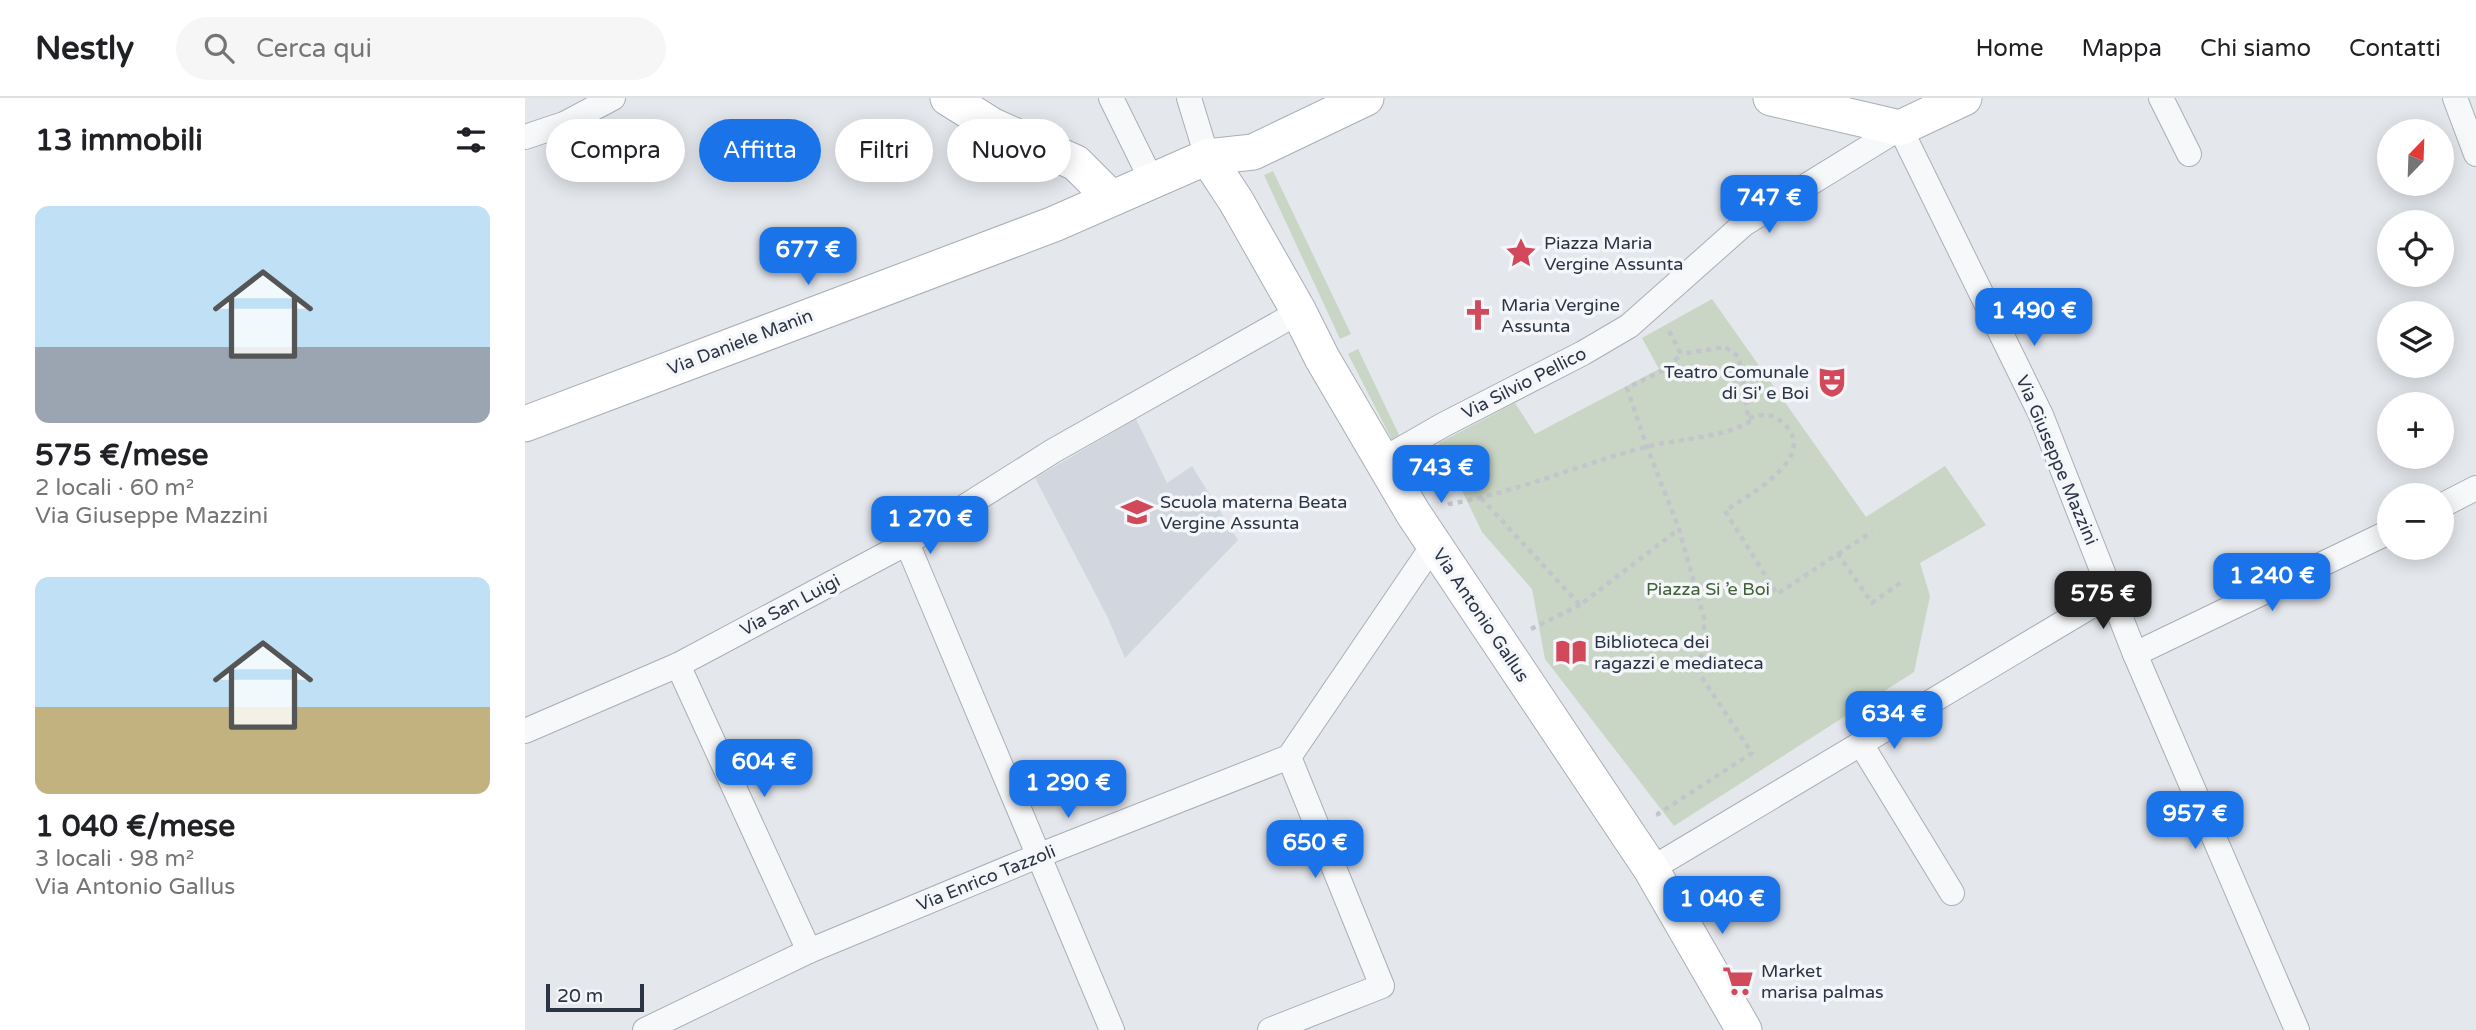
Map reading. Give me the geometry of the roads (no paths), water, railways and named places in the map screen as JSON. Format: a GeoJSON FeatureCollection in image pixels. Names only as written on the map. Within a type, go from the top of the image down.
{"type":"FeatureCollection","features":[{"type":"Feature","properties":{"kind":"street"},"geometry":{"type":"LineString","coordinates":[[525,137],[564,124],[613,98]]}},
{"type":"Feature","properties":{"kind":"street"},"geometry":{"type":"LineString","coordinates":[[948,98],[993,126],[1076,163],[1111,198],[1207,157],[1253,152],[1366,98]]}},
{"type":"Feature","properties":{"kind":"street"},"geometry":{"type":"LineString","coordinates":[[1111,98],[1152,181]]}},
{"type":"Feature","properties":{"kind":"street"},"geometry":{"type":"LineString","coordinates":[[1189,98],[1207,157]]}},
{"type":"Feature","properties":{"kind":"street"},"geometry":{"type":"LineString","coordinates":[[1772,98],[1900,128],[1964,98]]}},
{"type":"Feature","properties":{"kind":"street"},"geometry":{"type":"LineString","coordinates":[[2161,98],[2189,154]]}},
{"type":"Feature","properties":{"kind":"street"},"geometry":{"type":"LineString","coordinates":[[2455,98],[2476,153]]}},
{"type":"Feature","properties":{"kind":"street","name":"Via Silvio Pellico"},"geometry":{"type":"LineString","coordinates":[[1382,460],[1629,326],[1744,224],[1900,128]]}},
{"type":"Feature","properties":{"kind":"street","name":"Via Giuseppe Mazzini"},"geometry":{"type":"LineString","coordinates":[[1900,128],[2041,415],[2135,654],[2297,1030]]}},
{"type":"Feature","properties":{"kind":"street","name":"Via Antonio Gallus"},"geometry":{"type":"LineString","coordinates":[[1207,157],[1236,201],[1322,358],[1382,460],[1434,544],[1651,869],[1744,1030]]}},
{"type":"Feature","properties":{"kind":"street","name":"Via Daniele Manin"},"geometry":{"type":"LineString","coordinates":[[525,424],[1053,224],[1111,198]]}},
{"type":"Feature","properties":{"kind":"street","name":"Via San Luigi"},"geometry":{"type":"LineString","coordinates":[[525,731],[678,665],[907,543],[1053,451],[1299,312]]}},
{"type":"Feature","properties":{"kind":"street"},"geometry":{"type":"LineString","coordinates":[[2454,499],[2476,488]]}},
{"type":"Feature","properties":{"kind":"street"},"geometry":{"type":"LineString","coordinates":[[2135,654],[2377,538]]}},
{"type":"Feature","properties":{"kind":"street"},"geometry":{"type":"LineString","coordinates":[[907,543],[1112,1030]]}},
{"type":"Feature","properties":{"kind":"street"},"geometry":{"type":"LineString","coordinates":[[1271,1030],[1382,986],[1289,757],[1434,544]]}},
{"type":"Feature","properties":{"kind":"street"},"geometry":{"type":"LineString","coordinates":[[1651,869],[2113,593]]}},
{"type":"Feature","properties":{"kind":"street"},"geometry":{"type":"LineString","coordinates":[[678,665],[809,951]]}},
{"type":"Feature","properties":{"kind":"street"},"geometry":{"type":"LineString","coordinates":[[1861,744],[1952,894]]}},
{"type":"Feature","properties":{"kind":"street","name":"Via Enrico Tazzoli"},"geometry":{"type":"LineString","coordinates":[[645,1030],[809,951],[1040,855],[1289,757]]}},
{"type":"Feature","properties":{"kind":"place","name":"Piazza Maria Vergine Assunta"},"geometry":{"type":"Point","coordinates":[1521,253]}},
{"type":"Feature","properties":{"kind":"place","name":"Maria Vergine Assunta"},"geometry":{"type":"Point","coordinates":[1478,315]}},
{"type":"Feature","properties":{"kind":"place","name":"Teatro Comunale di Si' e Boi"},"geometry":{"type":"Point","coordinates":[1832,382]}},
{"type":"Feature","properties":{"kind":"place","name":"Scuola materna Beata Vergine Assunta"},"geometry":{"type":"Point","coordinates":[1137,512]}},
{"type":"Feature","properties":{"kind":"place","name":"Biblioteca dei ragazzi e mediateca"},"geometry":{"type":"Point","coordinates":[1571,652]}},
{"type":"Feature","properties":{"kind":"place","name":"Market marisa palmas"},"geometry":{"type":"Point","coordinates":[1738,981]}},
{"type":"Feature","properties":{"kind":"park label","name":"Piazza Si ’e Boi"},"geometry":{"type":"Point","coordinates":[1708,589]}}]}
